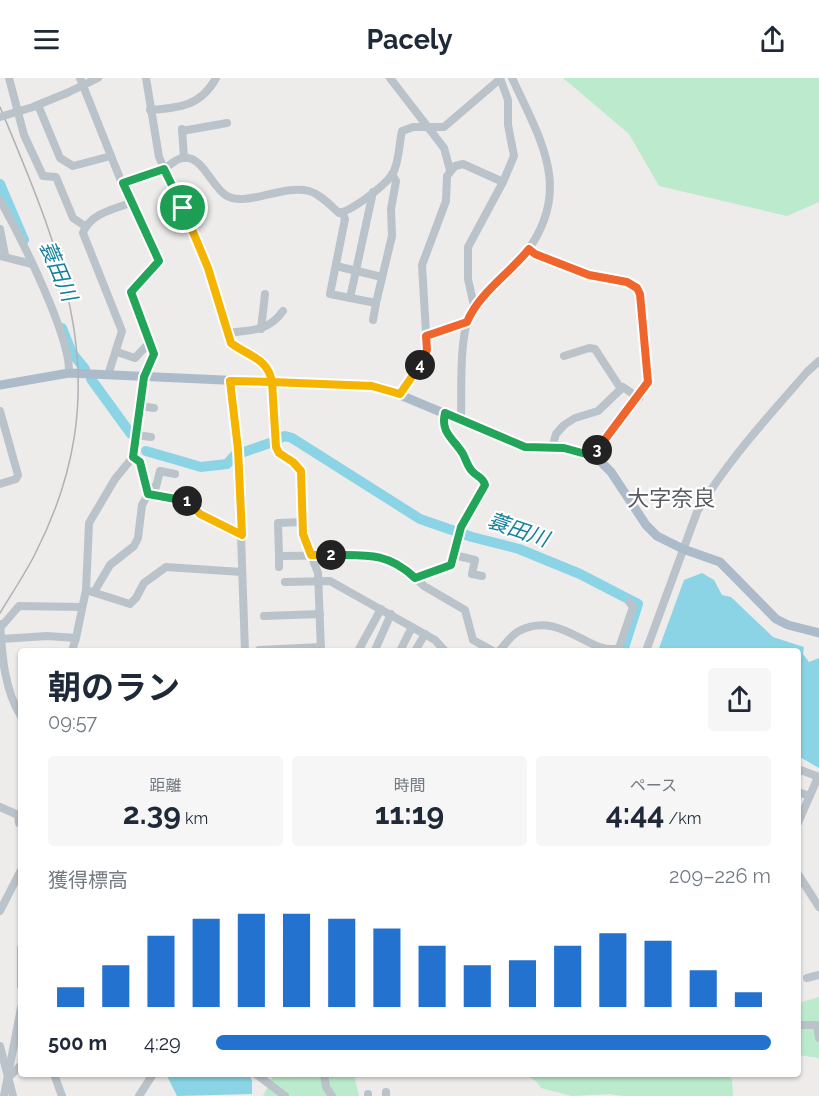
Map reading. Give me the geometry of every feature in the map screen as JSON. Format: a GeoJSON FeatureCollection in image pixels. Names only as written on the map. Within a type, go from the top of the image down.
{"type":"FeatureCollection","features":[{"type":"Feature","properties":{"kind":"main road"},"geometry":{"type":"LineString","coordinates":[[0,385],[69,373],[372,386],[400,394],[525,447],[584,452],[593,456],[611,472],[646,525],[657,536],[683,549],[720,562],[776,619],[788,625],[819,633]]}},
{"type":"Feature","properties":{"kind":"street"},"geometry":{"type":"LineString","coordinates":[[9,78],[24,135],[43,176],[56,177],[74,218],[85,226]]}},
{"type":"Feature","properties":{"kind":"street"},"geometry":{"type":"LineString","coordinates":[[80,78],[130,202],[159,261],[131,292],[154,354],[144,377],[133,457],[115,479],[89,524],[90,591]]}},
{"type":"Feature","properties":{"kind":"street"},"geometry":{"type":"LineString","coordinates":[[0,117],[36,106],[98,78]]}},
{"type":"Feature","properties":{"kind":"street"},"geometry":{"type":"LineString","coordinates":[[146,78],[150,110],[164,169],[208,268],[227,333],[231,343],[267,366],[272,382],[276,447],[279,453],[293,462],[301,471],[303,534],[318,570],[321,648]]}},
{"type":"Feature","properties":{"kind":"street"},"geometry":{"type":"LineString","coordinates":[[150,110],[183,108],[194,101],[216,78]]}},
{"type":"Feature","properties":{"kind":"street"},"geometry":{"type":"LineString","coordinates":[[390,78],[444,148],[450,170]]}},
{"type":"Feature","properties":{"kind":"street"},"geometry":{"type":"LineString","coordinates":[[461,420],[467,322],[474,306],[513,269],[529,249],[539,234],[549,202],[550,170],[540,138],[512,78]]}},
{"type":"Feature","properties":{"kind":"street"},"geometry":{"type":"LineString","coordinates":[[123,183],[164,169],[176,159],[184,158],[198,163],[214,185],[231,198],[288,190],[308,190],[339,213],[373,192],[392,174],[402,131],[413,127],[429,129],[444,127],[458,118],[500,79],[508,100],[508,125],[514,156],[503,182],[468,247],[468,279],[474,306]]}},
{"type":"Feature","properties":{"kind":"street"},"geometry":{"type":"LineString","coordinates":[[36,106],[60,158],[65,163],[73,166],[111,156]]}},
{"type":"Feature","properties":{"kind":"street"},"geometry":{"type":"LineString","coordinates":[[184,158],[182,130],[227,123]]}},
{"type":"Feature","properties":{"kind":"street"},"geometry":{"type":"LineString","coordinates":[[400,394],[413,379],[427,350],[422,265],[446,201],[447,176],[450,170],[463,164],[503,182]]}},
{"type":"Feature","properties":{"kind":"street"},"geometry":{"type":"LineString","coordinates":[[373,320],[392,236],[391,209],[396,181],[392,174]]}},
{"type":"Feature","properties":{"kind":"street"},"geometry":{"type":"LineString","coordinates":[[350,298],[373,192]]}},
{"type":"Feature","properties":{"kind":"street"},"geometry":{"type":"LineString","coordinates":[[0,200],[2,210],[32,264],[55,318],[68,355],[69,373]]}},
{"type":"Feature","properties":{"kind":"street"},"geometry":{"type":"LineString","coordinates":[[108,375],[122,331],[84,240],[85,226],[95,217],[130,202]]}},
{"type":"Feature","properties":{"kind":"street"},"geometry":{"type":"LineString","coordinates":[[342,212],[345,219],[330,294],[376,303]]}},
{"type":"Feature","properties":{"kind":"street"},"geometry":{"type":"LineString","coordinates":[[0,229],[2,256],[32,264]]}},
{"type":"Feature","properties":{"kind":"street"},"geometry":{"type":"LineString","coordinates":[[529,249],[535,254],[589,275],[627,282],[637,288],[640,294],[648,382],[639,398],[622,416],[593,456]]}},
{"type":"Feature","properties":{"kind":"street"},"geometry":{"type":"LineString","coordinates":[[336,266],[382,277]]}},
{"type":"Feature","properties":{"kind":"street"},"geometry":{"type":"LineString","coordinates":[[261,329],[266,294]]}},
{"type":"Feature","properties":{"kind":"street"},"geometry":{"type":"LineString","coordinates":[[227,333],[261,329],[274,323],[283,311]]}},
{"type":"Feature","properties":{"kind":"street"},"geometry":{"type":"LineString","coordinates":[[426,336],[467,322]]}},
{"type":"Feature","properties":{"kind":"street"},"geometry":{"type":"LineString","coordinates":[[117,351],[135,358],[151,341]]}},
{"type":"Feature","properties":{"kind":"street"},"geometry":{"type":"LineString","coordinates":[[564,357],[590,348],[595,349],[621,389]]}},
{"type":"Feature","properties":{"kind":"street"},"geometry":{"type":"LineString","coordinates":[[647,648],[697,512],[713,486],[807,372],[819,361]]}},
{"type":"Feature","properties":{"kind":"street"},"geometry":{"type":"LineString","coordinates":[[230,381],[238,449],[245,648]]}},
{"type":"Feature","properties":{"kind":"street"},"geometry":{"type":"LineString","coordinates":[[552,448],[556,434],[564,425],[575,418],[598,411],[623,387],[639,398]]}},
{"type":"Feature","properties":{"kind":"street"},"geometry":{"type":"LineString","coordinates":[[140,406],[154,408]]}},
{"type":"Feature","properties":{"kind":"street"},"geometry":{"type":"LineString","coordinates":[[0,411],[18,475],[16,479],[0,484]]}},
{"type":"Feature","properties":{"kind":"street"},"geometry":{"type":"LineString","coordinates":[[415,578],[447,568],[454,555],[461,527],[485,485],[484,480],[471,471],[462,453],[447,435],[442,424],[445,413]]}},
{"type":"Feature","properties":{"kind":"street"},"geometry":{"type":"LineString","coordinates":[[136,435],[151,437]]}},
{"type":"Feature","properties":{"kind":"street"},"geometry":{"type":"LineString","coordinates":[[73,648],[82,607],[90,591],[110,565],[134,546],[138,538],[142,505],[147,490],[140,462],[133,457]]}},
{"type":"Feature","properties":{"kind":"street"},"geometry":{"type":"LineString","coordinates":[[147,490],[156,488],[160,471],[175,474]]}},
{"type":"Feature","properties":{"kind":"street"},"geometry":{"type":"LineString","coordinates":[[147,490],[187,501],[200,514],[242,535]]}},
{"type":"Feature","properties":{"kind":"street"},"geometry":{"type":"LineString","coordinates":[[279,567],[278,523],[303,522]]}},
{"type":"Feature","properties":{"kind":"street"},"geometry":{"type":"LineString","coordinates":[[279,556],[372,555],[402,565],[415,578],[465,610],[473,640],[488,648]]}},
{"type":"Feature","properties":{"kind":"street"},"geometry":{"type":"LineString","coordinates":[[454,555],[475,560],[472,574],[482,576]]}},
{"type":"Feature","properties":{"kind":"street"},"geometry":{"type":"LineString","coordinates":[[90,591],[130,604],[144,583],[166,567],[242,572]]}},
{"type":"Feature","properties":{"kind":"street"},"geometry":{"type":"LineString","coordinates":[[285,582],[330,581],[425,634],[440,648]]}},
{"type":"Feature","properties":{"kind":"street"},"geometry":{"type":"LineString","coordinates":[[619,648],[633,607],[629,602]]}},
{"type":"Feature","properties":{"kind":"street"},"geometry":{"type":"LineString","coordinates":[[0,628],[19,606],[82,607]]}},
{"type":"Feature","properties":{"kind":"street"},"geometry":{"type":"LineString","coordinates":[[360,648],[381,609]]}},
{"type":"Feature","properties":{"kind":"street"},"geometry":{"type":"LineString","coordinates":[[264,616],[320,614]]}},
{"type":"Feature","properties":{"kind":"street"},"geometry":{"type":"LineString","coordinates":[[376,648],[391,614]]}},
{"type":"Feature","properties":{"kind":"street"},"geometry":{"type":"LineString","coordinates":[[0,624],[10,691],[18,709]]}},
{"type":"Feature","properties":{"kind":"street"},"geometry":{"type":"LineString","coordinates":[[502,648],[518,631],[541,626],[562,628],[604,648]]}},
{"type":"Feature","properties":{"kind":"street"},"geometry":{"type":"LineString","coordinates":[[402,648],[412,627]]}},
{"type":"Feature","properties":{"kind":"street"},"geometry":{"type":"LineString","coordinates":[[417,648],[425,634]]}},
{"type":"Feature","properties":{"kind":"street"},"geometry":{"type":"LineString","coordinates":[[1,639],[47,636],[76,638]]}},
{"type":"Feature","properties":{"kind":"street"},"geometry":{"type":"LineString","coordinates":[[801,770],[818,777],[801,810]]}},
{"type":"Feature","properties":{"kind":"street"},"geometry":{"type":"LineString","coordinates":[[801,793],[810,796]]}},
{"type":"Feature","properties":{"kind":"street"},"geometry":{"type":"LineString","coordinates":[[0,807],[18,815]]}},
{"type":"Feature","properties":{"kind":"street"},"geometry":{"type":"LineString","coordinates":[[0,907],[18,875]]}},
{"type":"Feature","properties":{"kind":"street"},"geometry":{"type":"LineString","coordinates":[[801,879],[819,906]]}},
{"type":"Feature","properties":{"kind":"street"},"geometry":{"type":"LineString","coordinates":[[807,978],[819,975]]}},
{"type":"Feature","properties":{"kind":"street"},"geometry":{"type":"LineString","coordinates":[[4,1096],[18,1024]]}},
{"type":"Feature","properties":{"kind":"street"},"geometry":{"type":"LineString","coordinates":[[802,1025],[817,1025],[819,1038]]}},
{"type":"Feature","properties":{"kind":"street"},"geometry":{"type":"LineString","coordinates":[[0,1046],[13,1096]]}},
{"type":"Feature","properties":{"kind":"street"},"geometry":{"type":"LineString","coordinates":[[8,1078],[18,1068]]}},
{"type":"Feature","properties":{"kind":"street"},"geometry":{"type":"LineString","coordinates":[[55,1077],[62,1096]]}},
{"type":"Feature","properties":{"kind":"street"},"geometry":{"type":"LineString","coordinates":[[139,1096],[151,1077]]}},
{"type":"Feature","properties":{"kind":"street"},"geometry":{"type":"LineString","coordinates":[[260,1077],[285,1096]]}},
{"type":"Feature","properties":{"kind":"street"},"geometry":{"type":"LineString","coordinates":[[324,1077],[326,1087],[332,1096]]}},
{"type":"Feature","properties":{"kind":"green space"},"geometry":{"type":"Polygon","coordinates":[[[563,78],[819,78],[819,202],[787,216],[659,186],[629,134],[563,78]]]}},
{"type":"Feature","properties":{"kind":"green space"},"geometry":{"type":"Polygon","coordinates":[[[819,997],[819,1058],[801,1055],[801,1002],[819,997]]]}},
{"type":"Feature","properties":{"kind":"green space"},"geometry":{"type":"Polygon","coordinates":[[[272,1077],[355,1077],[359,1096],[263,1096],[272,1077]]]}},
{"type":"Feature","properties":{"kind":"green space"},"geometry":{"type":"Polygon","coordinates":[[[530,1077],[729,1077],[732,1079],[733,1096],[609,1094],[572,1096],[541,1088],[530,1077]]]}},
{"type":"Feature","properties":{"kind":"water"},"geometry":{"type":"Polygon","coordinates":[[[702,573],[714,580],[722,595],[731,597],[773,637],[804,647],[803,654],[809,662],[819,658],[819,768],[801,758],[801,648],[659,648],[684,580],[702,573]]]}},
{"type":"Feature","properties":{"kind":"water"},"geometry":{"type":"Polygon","coordinates":[[[168,1077],[250,1077],[252,1081],[252,1094],[177,1096],[168,1077]]]}},
{"type":"Feature","properties":{"kind":"waterway","name":"蓑田川"},"geometry":{"type":"LineString","coordinates":[[0,184],[24,240]]}},
{"type":"Feature","properties":{"kind":"waterway","name":"蓑田川"},"geometry":{"type":"LineString","coordinates":[[62,328],[72,353],[85,369]]}},
{"type":"Feature","properties":{"kind":"waterway","name":"蓑田川"},"geometry":{"type":"LineString","coordinates":[[91,379],[131,434]]}},
{"type":"Feature","properties":{"kind":"waterway","name":"蓑田川"},"geometry":{"type":"LineString","coordinates":[[280,438],[285,436],[292,438],[420,519],[472,537],[519,549],[580,574],[638,604],[624,648]]}},
{"type":"Feature","properties":{"kind":"waterway","name":"蓑田川"},"geometry":{"type":"LineString","coordinates":[[241,453],[270,443]]}},
{"type":"Feature","properties":{"kind":"waterway","name":"蓑田川"},"geometry":{"type":"LineString","coordinates":[[146,451],[201,467],[227,464],[234,456]]}},
{"type":"Feature","properties":{"kind":"railway"},"geometry":{"type":"LineString","coordinates":[[0,107],[45,220],[62,274],[74,328],[78,382],[74,437],[60,494],[35,554],[0,613]]}},
{"type":"Feature","properties":{"kind":"district","name":"大字奈良"},"geometry":{"type":"Point","coordinates":[671,498]}},
{"type":"Feature","properties":{"kind":"route"},"geometry":{"type":"LineString","coordinates":[[183,208],[164,169],[123,183],[159,261],[150,267],[131,292],[154,349],[144,377],[133,457],[140,462],[148,494],[187,501],[200,514],[242,535],[238,449],[230,381],[272,382],[276,447],[279,453],[297,465],[301,471],[303,534],[311,555],[372,555],[390,559],[402,565],[415,578],[451,565],[461,527],[485,485],[484,480],[471,471],[462,453],[447,435],[442,424],[445,413],[525,447],[564,448],[593,456],[622,416],[645,390],[648,370],[640,294],[637,288],[627,282],[589,275],[535,254],[529,249],[513,269],[474,306],[467,322],[426,336],[427,350],[413,379],[400,394],[372,386],[272,382],[270,372],[262,360],[245,353],[231,343],[208,268],[183,208]]}}]}
